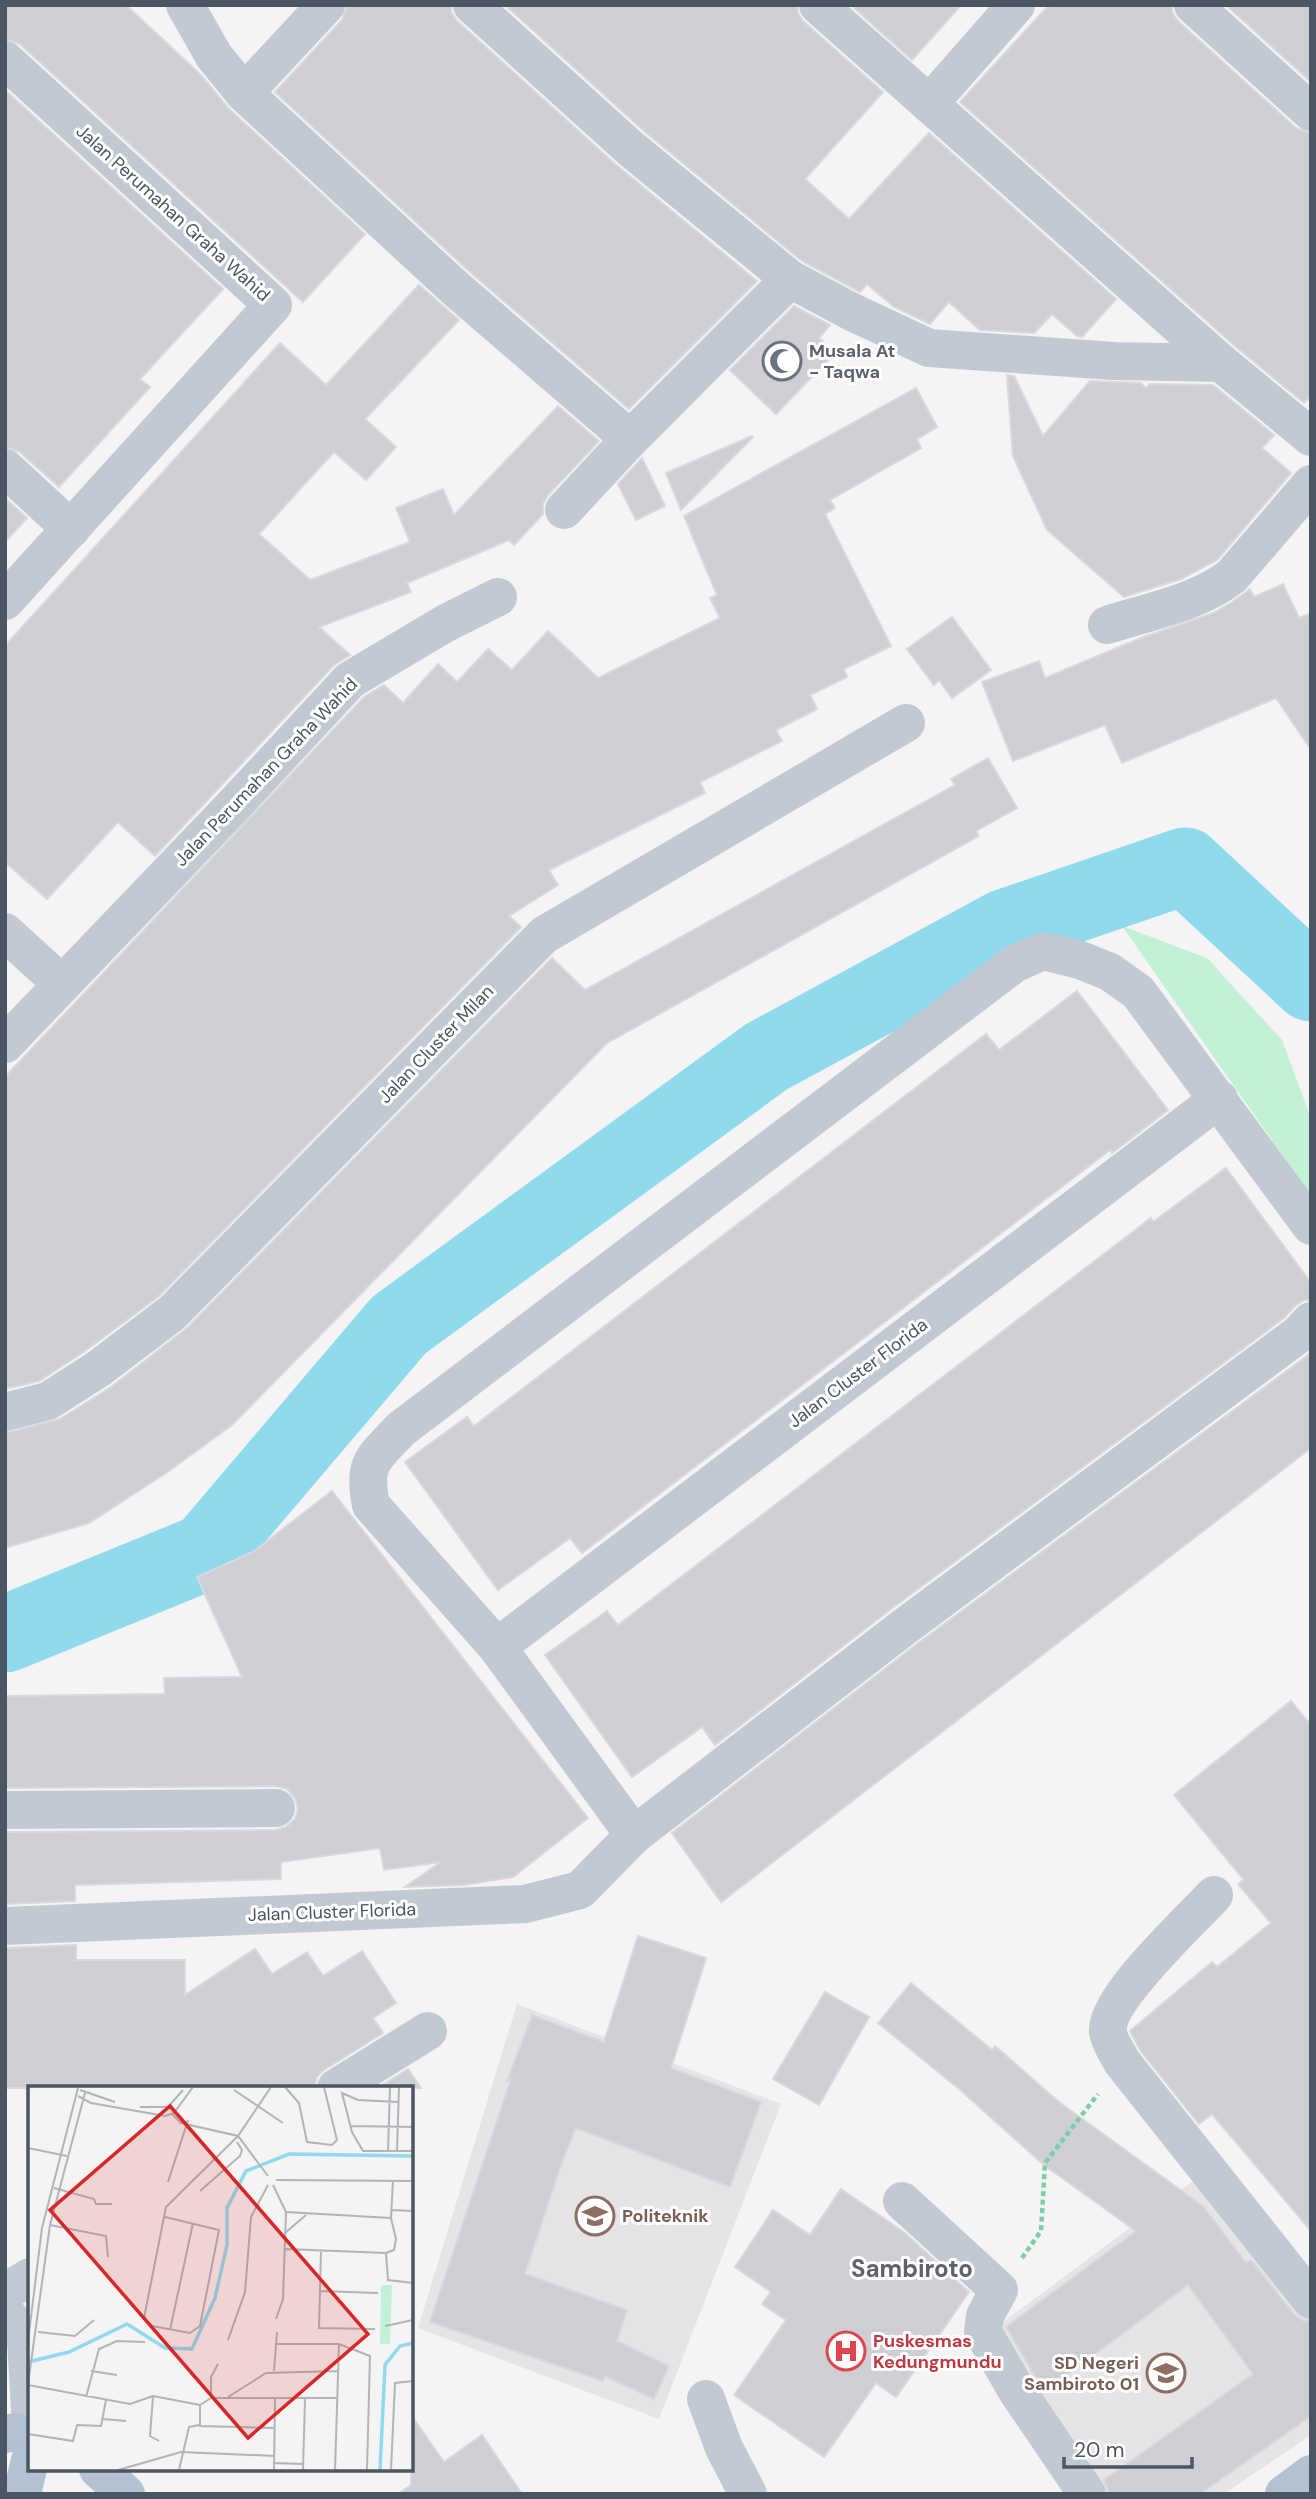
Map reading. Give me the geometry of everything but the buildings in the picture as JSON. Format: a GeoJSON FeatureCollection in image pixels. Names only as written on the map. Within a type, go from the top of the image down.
{"type":"FeatureCollection","features":[{"type":"Feature","properties":{"kind":"main road"},"geometry":{"type":"LineString","coordinates":[[5,2434],[16,2432],[28,2436]]}},
{"type":"Feature","properties":{"kind":"main road"},"geometry":{"type":"LineString","coordinates":[[22,2494],[28,2468]]}},
{"type":"Feature","properties":{"kind":"main road"},"geometry":{"type":"LineString","coordinates":[[100,2471],[126,2494]]}},
{"type":"Feature","properties":{"kind":"main road"},"geometry":{"type":"LineString","coordinates":[[1284,2494],[1311,2474]]}},
{"type":"Feature","properties":{"kind":"street"},"geometry":{"type":"LineString","coordinates":[[184,5],[214,56],[244,93],[454,288],[630,439]]}},
{"type":"Feature","properties":{"kind":"street"},"geometry":{"type":"LineString","coordinates":[[244,93],[326,5]]}},
{"type":"Feature","properties":{"kind":"street"},"geometry":{"type":"LineString","coordinates":[[472,5],[630,148],[790,279],[852,312],[929,348],[1114,361],[1221,363]]}},
{"type":"Feature","properties":{"kind":"street"},"geometry":{"type":"LineString","coordinates":[[818,5],[1221,363],[1311,437]]}},
{"type":"Feature","properties":{"kind":"street"},"geometry":{"type":"LineString","coordinates":[[929,104],[1016,5]]}},
{"type":"Feature","properties":{"kind":"street"},"geometry":{"type":"LineString","coordinates":[[1193,5],[1311,112]]}},
{"type":"Feature","properties":{"kind":"street","name":"Jalan Perumahan Graha Wahid"},"geometry":{"type":"LineString","coordinates":[[5,60],[273,305],[5,601]]}},
{"type":"Feature","properties":{"kind":"street"},"geometry":{"type":"LineString","coordinates":[[564,510],[630,439],[790,279]]}},
{"type":"Feature","properties":{"kind":"street"},"geometry":{"type":"LineString","coordinates":[[5,468],[71,529]]}},
{"type":"Feature","properties":{"kind":"street"},"geometry":{"type":"LineString","coordinates":[[1107,625],[1200,595],[1222,584],[1232,576],[1311,484]]}},
{"type":"Feature","properties":{"kind":"street","name":"Jalan Perumahan Graha Wahid"},"geometry":{"type":"LineString","coordinates":[[5,1044],[350,680],[446,623],[498,597]]}},
{"type":"Feature","properties":{"kind":"street","name":"Jalan Cluster Milan"},"geometry":{"type":"LineString","coordinates":[[5,1412],[48,1401],[98,1369],[172,1314],[544,935],[906,723]]}},
{"type":"Feature","properties":{"kind":"street"},"geometry":{"type":"LineString","coordinates":[[5,932],[62,985]]}},
{"type":"Feature","properties":{"kind":"street"},"geometry":{"type":"LineString","coordinates":[[634,1835],[498,1647],[371,1505],[367,1483],[370,1462],[401,1429],[1014,964],[1043,951],[1080,960],[1110,972],[1138,992],[1311,1226]]}},
{"type":"Feature","properties":{"kind":"street","name":"Jalan Cluster Florida"},"geometry":{"type":"LineString","coordinates":[[498,1647],[1219,1099]]}},
{"type":"Feature","properties":{"kind":"street","name":"Jalan Cluster Florida"},"geometry":{"type":"LineString","coordinates":[[5,1926],[525,1904],[580,1890],[634,1835],[904,1627],[1299,1334],[1311,1321]]}},
{"type":"Feature","properties":{"kind":"street"},"geometry":{"type":"LineString","coordinates":[[5,1810],[276,1808]]}},
{"type":"Feature","properties":{"kind":"street"},"geometry":{"type":"LineString","coordinates":[[1214,1895],[1124,1992],[1112,2012],[1108,2033],[1122,2062],[1311,2300]]}},
{"type":"Feature","properties":{"kind":"street"},"geometry":{"type":"LineString","coordinates":[[339,2086],[428,2031]]}},
{"type":"Feature","properties":{"kind":"street"},"geometry":{"type":"LineString","coordinates":[[902,2202],[999,2290],[985,2316],[983,2332],[1017,2391],[1087,2494]]}},
{"type":"Feature","properties":{"kind":"street"},"geometry":{"type":"LineString","coordinates":[[5,2292],[28,2278]]}},
{"type":"Feature","properties":{"kind":"street"},"geometry":{"type":"LineString","coordinates":[[5,2312],[26,2339],[21,2395]]}},
{"type":"Feature","properties":{"kind":"street"},"geometry":{"type":"LineString","coordinates":[[706,2399],[724,2448],[748,2494]]}},
{"type":"Feature","properties":{"kind":"path"},"geometry":{"type":"LineString","coordinates":[[999,2290],[1041,2231],[1045,2163],[1122,2062]]}},
{"type":"Feature","properties":{"kind":"shaded area","name":"Politeknik"},"geometry":{"type":"Polygon","coordinates":[[[517,2004],[781,2104],[659,2419],[418,2328],[517,2004]]]}},
{"type":"Feature","properties":{"kind":"shaded area","name":"SD Negeri Sambiroto 01"},"geometry":{"type":"Polygon","coordinates":[[[1201,2175],[1311,2314],[1311,2435],[1224,2494],[1105,2494],[991,2331],[1201,2175]]]}},
{"type":"Feature","properties":{"kind":"green space"},"geometry":{"type":"Polygon","coordinates":[[[1122,926],[1207,958],[1282,1040],[1311,1118],[1311,1196],[1122,926]]]}},
{"type":"Feature","properties":{"kind":"waterway"},"geometry":{"type":"LineString","coordinates":[[5,1634],[206,1552],[399,1325],[766,1057],[1004,928],[1185,866],[1311,983]]}},
{"type":"Feature","properties":{"kind":"place","name":"Musala At - Taqwa"},"geometry":{"type":"Point","coordinates":[782,361]}},
{"type":"Feature","properties":{"kind":"place","name":"Politeknik"},"geometry":{"type":"Point","coordinates":[595,2216]}},
{"type":"Feature","properties":{"kind":"place","name":"Puskesmas Kedungmundu"},"geometry":{"type":"Point","coordinates":[846,2351]}},
{"type":"Feature","properties":{"kind":"place","name":"SD Negeri Sambiroto 01"},"geometry":{"type":"Point","coordinates":[1166,2373]}},
{"type":"Feature","properties":{"kind":"district","name":"Sambiroto"},"geometry":{"type":"Point","coordinates":[912,2269]}}]}
